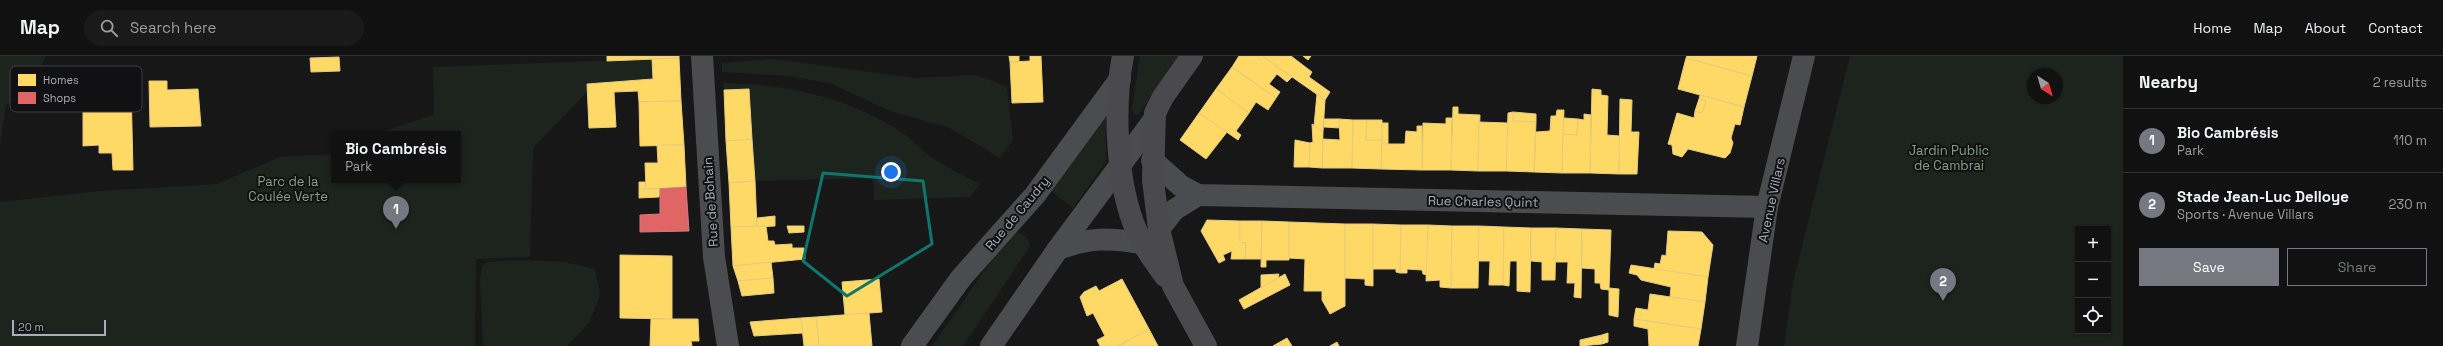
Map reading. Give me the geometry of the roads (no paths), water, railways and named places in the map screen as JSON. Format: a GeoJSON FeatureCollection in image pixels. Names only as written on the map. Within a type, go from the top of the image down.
{"type":"FeatureCollection","features":[{"type":"Feature","properties":{"kind":"main road","name":"Rue de Caudry"},"geometry":{"type":"LineString","coordinates":[[1123,56],[1120,79],[1120,164],[1127,202],[1142,243],[1173,286]]}},
{"type":"Feature","properties":{"kind":"main road"},"geometry":{"type":"LineString","coordinates":[[1192,56],[1163,97],[1153,121],[1152,160],[1159,229],[1173,286],[1206,346]]}},
{"type":"Feature","properties":{"kind":"street","name":"Rue de Bohain"},"geometry":{"type":"LineString","coordinates":[[702,56],[714,257],[728,346]]}},
{"type":"Feature","properties":{"kind":"street","name":"Avenue Villars"},"geometry":{"type":"LineString","coordinates":[[1747,346],[1767,207],[1804,56]]}},
{"type":"Feature","properties":{"kind":"street","name":"Rue de Caudry"},"geometry":{"type":"LineString","coordinates":[[912,346],[961,278],[1035,195],[1120,79]]}},
{"type":"Feature","properties":{"kind":"street"},"geometry":{"type":"LineString","coordinates":[[991,346],[1058,249],[1153,121]]}},
{"type":"Feature","properties":{"kind":"street","name":"Rue Charles Quint"},"geometry":{"type":"LineString","coordinates":[[1152,160],[1180,186],[1198,195],[1767,207]]}},
{"type":"Feature","properties":{"kind":"street"},"geometry":{"type":"LineString","coordinates":[[1159,229],[1174,210],[1198,195]]}},
{"type":"Feature","properties":{"kind":"street"},"geometry":{"type":"LineString","coordinates":[[1058,249],[1080,241],[1102,238],[1142,243]]}},
{"type":"Feature","properties":{"kind":"place","name":"Bio Cambrésis"},"geometry":{"type":"Point","coordinates":[396,229]}},
{"type":"Feature","properties":{"kind":"place","name":"Stade Jean-Luc Delloye"},"geometry":{"type":"Point","coordinates":[1943,301]}},
{"type":"Feature","properties":{"kind":"park label","name":"Jardin Public de Cambrai"},"geometry":{"type":"Point","coordinates":[1949,158]}},
{"type":"Feature","properties":{"kind":"park label","name":"Parc de la Coulée Verte"},"geometry":{"type":"Point","coordinates":[288,188]}}]}
